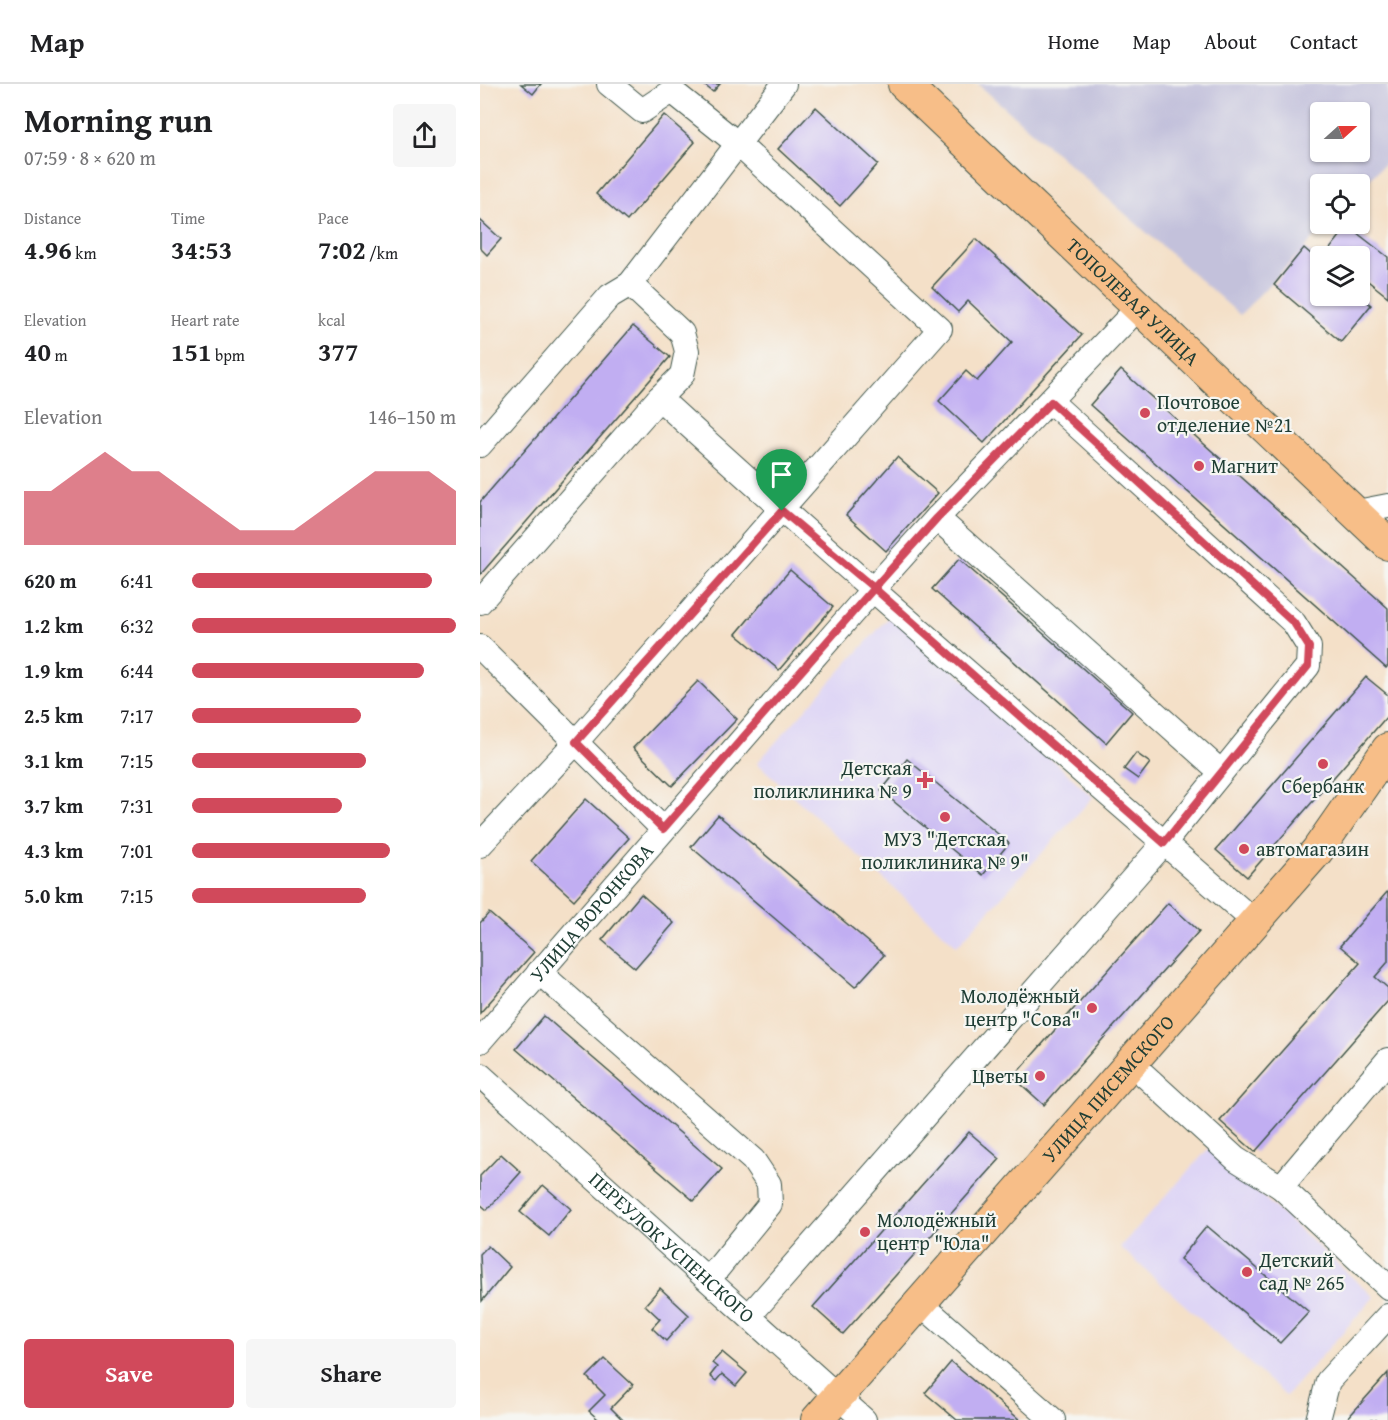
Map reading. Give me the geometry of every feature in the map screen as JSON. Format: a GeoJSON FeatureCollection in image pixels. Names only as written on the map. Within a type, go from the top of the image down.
{"type":"FeatureCollection","features":[{"type":"Feature","properties":{"kind":"main road","name":"ТОПОЛЕВАЯ УЛИЦА"},"geometry":{"type":"LineString","coordinates":[[904,84],[1138,308],[1358,513],[1388,544]]}},
{"type":"Feature","properties":{"kind":"main road","name":"УЛИЦА ПИСЕМСКОГО"},"geometry":{"type":"LineString","coordinates":[[817,1420],[1317,852],[1388,749]]}},
{"type":"Feature","properties":{"kind":"street"},"geometry":{"type":"LineString","coordinates":[[480,845],[576,742],[782,511],[940,329],[738,144],[672,91],[642,111],[609,84]]}},
{"type":"Feature","properties":{"kind":"street"},"geometry":{"type":"LineString","coordinates":[[480,445],[610,296],[630,284],[784,84]]}},
{"type":"Feature","properties":{"kind":"street"},"geometry":{"type":"LineString","coordinates":[[480,602],[659,398],[682,375],[687,351],[682,333],[630,284]]}},
{"type":"Feature","properties":{"kind":"street","name":"УЛИЦА ВОРОНКОВА"},"geometry":{"type":"LineString","coordinates":[[480,1041],[874,588],[937,518],[1051,402],[1138,308]]}},
{"type":"Feature","properties":{"kind":"street"},"geometry":{"type":"LineString","coordinates":[[659,398],[782,511],[874,588],[1255,922]]}},
{"type":"Feature","properties":{"kind":"street"},"geometry":{"type":"LineString","coordinates":[[749,1316],[1164,843],[1308,666],[1309,647],[1294,623],[1051,402]]}},
{"type":"Feature","properties":{"kind":"street"},"geometry":{"type":"LineString","coordinates":[[1358,513],[1388,506]]}},
{"type":"Feature","properties":{"kind":"street"},"geometry":{"type":"LineString","coordinates":[[937,518],[1221,772]]}},
{"type":"Feature","properties":{"kind":"street"},"geometry":{"type":"LineString","coordinates":[[480,647],[663,829]]}},
{"type":"Feature","properties":{"kind":"street"},"geometry":{"type":"LineString","coordinates":[[539,972],[753,1160],[769,1184],[770,1204],[709,1279]]}},
{"type":"Feature","properties":{"kind":"street"},"geometry":{"type":"LineString","coordinates":[[1281,1187],[1388,1060]]}},
{"type":"Feature","properties":{"kind":"street"},"geometry":{"type":"LineString","coordinates":[[1131,1063],[1236,1160],[1281,1187],[1388,1287]]}},
{"type":"Feature","properties":{"kind":"street","name":"ПЕРЕУЛОК УСПЕНСКОГО"},"geometry":{"type":"LineString","coordinates":[[480,1074],[864,1420]]}},
{"type":"Feature","properties":{"kind":"street"},"geometry":{"type":"LineString","coordinates":[[920,1303],[1053,1420]]}},
{"type":"Feature","properties":{"kind":"street"},"geometry":{"type":"LineString","coordinates":[[1318,1420],[1328,1382],[1388,1316]]}},
{"type":"Feature","properties":{"kind":"shaded area"},"geometry":{"type":"Polygon","coordinates":[[[978,84],[1388,84],[1388,160],[1370,179],[1370,174],[1310,174],[1310,234],[1317,234],[1240,315],[978,84]]]}},
{"type":"Feature","properties":{"kind":"shaded area","name":"Детская поликлиника № 9"},"geometry":{"type":"Polygon","coordinates":[[[892,614],[1093,797],[957,946],[757,763],[892,614]]]}},
{"type":"Feature","properties":{"kind":"shaded area","name":"Детский сад № 265"},"geometry":{"type":"Polygon","coordinates":[[[1209,1148],[1374,1297],[1286,1396],[1120,1247],[1209,1148]]]}},
{"type":"Feature","properties":{"kind":"building"},"geometry":{"type":"Polygon","coordinates":[[[521,84],[541,84],[533,94],[521,84]]]}},
{"type":"Feature","properties":{"kind":"building"},"geometry":{"type":"Polygon","coordinates":[[[703,84],[720,84],[713,92],[703,84]]]}},
{"type":"Feature","properties":{"kind":"building"},"geometry":{"type":"Polygon","coordinates":[[[816,107],[878,164],[840,206],[778,149],[816,107]]]}},
{"type":"Feature","properties":{"kind":"building"},"geometry":{"type":"Polygon","coordinates":[[[664,115],[695,142],[627,221],[596,194],[664,115]]]}},
{"type":"Feature","properties":{"kind":"building"},"geometry":{"type":"Polygon","coordinates":[[[480,220],[501,239],[487,255],[480,248],[480,220]]]}},
{"type":"Feature","properties":{"kind":"building"},"geometry":{"type":"Polygon","coordinates":[[[1342,234],[1358,234],[1388,257],[1388,297],[1370,283],[1370,246],[1332,246],[1342,234]]]}},
{"type":"Feature","properties":{"kind":"building"},"geometry":{"type":"Polygon","coordinates":[[[976,239],[1082,335],[984,443],[939,401],[966,371],[977,381],[1012,342],[968,301],[958,312],[932,287],[976,239]]]}},
{"type":"Feature","properties":{"kind":"building"},"geometry":{"type":"Polygon","coordinates":[[[1304,248],[1310,253],[1310,306],[1371,305],[1341,342],[1274,285],[1304,248]]]}},
{"type":"Feature","properties":{"kind":"building"},"geometry":{"type":"Polygon","coordinates":[[[633,326],[670,357],[480,575],[480,502],[633,326]]]}},
{"type":"Feature","properties":{"kind":"building"},"geometry":{"type":"Polygon","coordinates":[[[1121,370],[1388,608],[1388,666],[1386,668],[1090,405],[1121,370]]]}},
{"type":"Feature","properties":{"kind":"building"},"geometry":{"type":"Polygon","coordinates":[[[897,457],[938,493],[886,551],[846,515],[897,457]]]}},
{"type":"Feature","properties":{"kind":"building"},"geometry":{"type":"Polygon","coordinates":[[[959,559],[1132,712],[1106,743],[932,589],[959,559]]]}},
{"type":"Feature","properties":{"kind":"building"},"geometry":{"type":"Polygon","coordinates":[[[790,570],[833,607],[779,670],[736,634],[790,570]]]}},
{"type":"Feature","properties":{"kind":"building"},"geometry":{"type":"Polygon","coordinates":[[[1366,677],[1388,695],[1388,715],[1247,877],[1216,850],[1366,677]]]}},
{"type":"Feature","properties":{"kind":"building"},"geometry":{"type":"Polygon","coordinates":[[[698,681],[737,719],[672,786],[633,748],[698,681]]]}},
{"type":"Feature","properties":{"kind":"building"},"geometry":{"type":"Polygon","coordinates":[[[1136,753],[1150,763],[1138,779],[1124,769],[1136,753]]]}},
{"type":"Feature","properties":{"kind":"building","name":"МУЗ \"Детская поликлиника № 9\""},"geometry":{"type":"Polygon","coordinates":[[[907,759],[1009,843],[983,875],[881,791],[907,759]]]}},
{"type":"Feature","properties":{"kind":"building"},"geometry":{"type":"Polygon","coordinates":[[[586,799],[629,838],[574,900],[531,861],[586,799]]]}},
{"type":"Feature","properties":{"kind":"building"},"geometry":{"type":"Polygon","coordinates":[[[718,815],[884,955],[855,987],[691,847],[718,815]]]}},
{"type":"Feature","properties":{"kind":"building"},"geometry":{"type":"Polygon","coordinates":[[[1388,891],[1388,962],[1375,977],[1388,988],[1388,1001],[1255,1152],[1220,1121],[1360,963],[1340,946],[1388,891]]]}},
{"type":"Feature","properties":{"kind":"building"},"geometry":{"type":"Polygon","coordinates":[[[641,894],[674,923],[635,968],[602,940],[641,894]]]}},
{"type":"Feature","properties":{"kind":"building"},"geometry":{"type":"Polygon","coordinates":[[[1168,903],[1199,931],[1044,1105],[1013,1077],[1168,903]]]}},
{"type":"Feature","properties":{"kind":"building"},"geometry":{"type":"Polygon","coordinates":[[[489,913],[534,952],[480,1013],[480,923],[489,913]]]}},
{"type":"Feature","properties":{"kind":"building"},"geometry":{"type":"Polygon","coordinates":[[[544,1016],[722,1169],[694,1201],[516,1049],[544,1016]]]}},
{"type":"Feature","properties":{"kind":"building"},"geometry":{"type":"Polygon","coordinates":[[[969,1132],[1000,1159],[843,1334],[813,1307],[969,1132]]]}},
{"type":"Feature","properties":{"kind":"building"},"geometry":{"type":"Polygon","coordinates":[[[501,1154],[521,1172],[487,1210],[480,1204],[480,1176],[501,1154]]]}},
{"type":"Feature","properties":{"kind":"building"},"geometry":{"type":"Polygon","coordinates":[[[543,1185],[571,1209],[549,1236],[520,1212],[543,1185]]]}},
{"type":"Feature","properties":{"kind":"building"},"geometry":{"type":"Polygon","coordinates":[[[1207,1226],[1309,1312],[1280,1343],[1180,1259],[1207,1226]]]}},
{"type":"Feature","properties":{"kind":"building"},"geometry":{"type":"Polygon","coordinates":[[[488,1246],[510,1267],[482,1301],[480,1254],[488,1246]]]}},
{"type":"Feature","properties":{"kind":"building"},"geometry":{"type":"Polygon","coordinates":[[[660,1288],[689,1315],[666,1341],[652,1328],[660,1319],[645,1305],[660,1288]]]}},
{"type":"Feature","properties":{"kind":"building"},"geometry":{"type":"Polygon","coordinates":[[[722,1352],[747,1373],[736,1386],[722,1374],[716,1381],[710,1376],[717,1367],[712,1363],[722,1352]]]}},
{"type":"Feature","properties":{"kind":"building"},"geometry":{"type":"Polygon","coordinates":[[[605,1359],[633,1385],[611,1408],[623,1420],[599,1420],[589,1411],[605,1395],[587,1377],[605,1359]]]}},
{"type":"Feature","properties":{"kind":"building"},"geometry":{"type":"Polygon","coordinates":[[[951,1362],[1020,1420],[957,1420],[925,1393],[951,1362]]]}},
{"type":"Feature","properties":{"kind":"building"},"geometry":{"type":"Polygon","coordinates":[[[1388,1373],[1388,1420],[1346,1420],[1388,1373]]]}},
{"type":"Feature","properties":{"kind":"place","name":"Почтовое отделение №21"},"geometry":{"type":"Point","coordinates":[1145,413]}},
{"type":"Feature","properties":{"kind":"place","name":"Магнит"},"geometry":{"type":"Point","coordinates":[1199,466]}},
{"type":"Feature","properties":{"kind":"place","name":"Сбербанк"},"geometry":{"type":"Point","coordinates":[1323,764]}},
{"type":"Feature","properties":{"kind":"place","name":"Детская поликлиника № 9"},"geometry":{"type":"Point","coordinates":[925,780]}},
{"type":"Feature","properties":{"kind":"place","name":"МУЗ \"Детская поликлиника № 9\""},"geometry":{"type":"Point","coordinates":[945,817]}},
{"type":"Feature","properties":{"kind":"place","name":"автомагазин"},"geometry":{"type":"Point","coordinates":[1244,849]}},
{"type":"Feature","properties":{"kind":"place","name":"Молодёжный центр \"Сова\""},"geometry":{"type":"Point","coordinates":[1092,1008]}},
{"type":"Feature","properties":{"kind":"place","name":"Цветы"},"geometry":{"type":"Point","coordinates":[1040,1076]}},
{"type":"Feature","properties":{"kind":"place","name":"Молодёжный центр \"Юла\""},"geometry":{"type":"Point","coordinates":[865,1232]}},
{"type":"Feature","properties":{"kind":"place","name":"Детский сад № 265"},"geometry":{"type":"Point","coordinates":[1247,1272]}},
{"type":"Feature","properties":{"kind":"route"},"geometry":{"type":"LineString","coordinates":[[782,511],[576,742],[663,829],[874,588],[1164,843],[1308,666],[1309,647],[1294,623],[1051,402],[937,518],[874,588],[782,511]]}}]}
